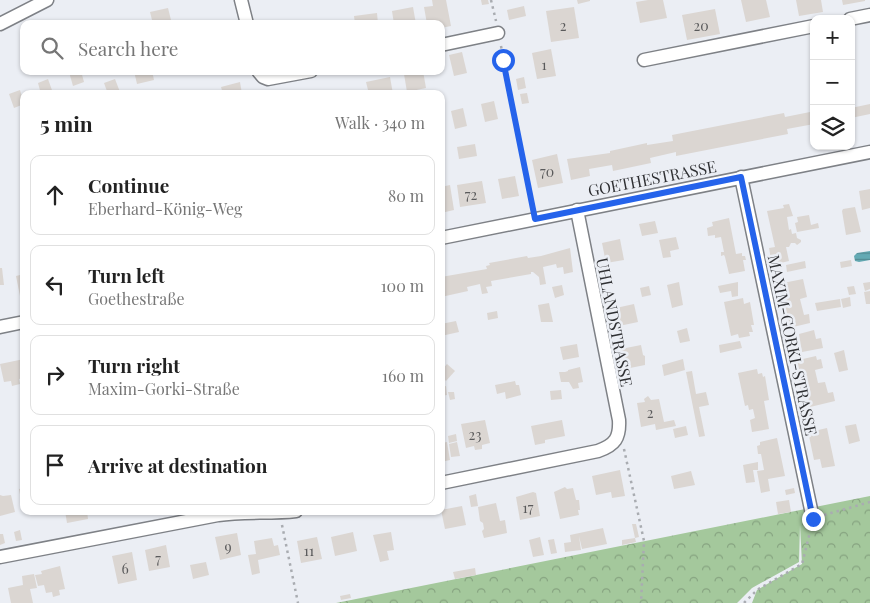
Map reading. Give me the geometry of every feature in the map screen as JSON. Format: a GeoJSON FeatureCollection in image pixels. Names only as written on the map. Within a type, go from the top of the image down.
{"type":"FeatureCollection","features":[{"type":"Feature","properties":{"kind":"street"},"geometry":{"type":"LineString","coordinates":[[0,24],[47,0]]}},
{"type":"Feature","properties":{"kind":"street"},"geometry":{"type":"LineString","coordinates":[[242,0],[246,20]]}},
{"type":"Feature","properties":{"kind":"street"},"geometry":{"type":"LineString","coordinates":[[855,18],[870,15]]}},
{"type":"Feature","properties":{"kind":"street"},"geometry":{"type":"LineString","coordinates":[[644,60],[810,27]]}},
{"type":"Feature","properties":{"kind":"street"},"geometry":{"type":"LineString","coordinates":[[445,43],[498,33]]}},
{"type":"Feature","properties":{"kind":"street"},"geometry":{"type":"LineString","coordinates":[[261,75],[268,79],[290,75]]}},
{"type":"Feature","properties":{"kind":"street","name":"GOETHESTRASSE"},"geometry":{"type":"LineString","coordinates":[[445,237],[870,152]]}},
{"type":"Feature","properties":{"kind":"street","name":"MAXIM-GORKI-STRASSE"},"geometry":{"type":"LineString","coordinates":[[741,177],[813,519]]}},
{"type":"Feature","properties":{"kind":"street","name":"UHLANDSTRASSE"},"geometry":{"type":"LineString","coordinates":[[577,210],[619,420],[619,433],[616,440]]}},
{"type":"Feature","properties":{"kind":"street"},"geometry":{"type":"LineString","coordinates":[[0,326],[20,323]]}},
{"type":"Feature","properties":{"kind":"street"},"geometry":{"type":"LineString","coordinates":[[445,482],[598,451],[606,448],[616,440]]}},
{"type":"Feature","properties":{"kind":"street"},"geometry":{"type":"LineString","coordinates":[[0,557],[218,515]]}},
{"type":"Feature","properties":{"kind":"path"},"geometry":{"type":"LineString","coordinates":[[491,0],[492,5]]}},
{"type":"Feature","properties":{"kind":"path"},"geometry":{"type":"LineString","coordinates":[[503,60],[535,219]]}},
{"type":"Feature","properties":{"kind":"path"},"geometry":{"type":"LineString","coordinates":[[616,440],[624,446],[644,541],[642,603]]}},
{"type":"Feature","properties":{"kind":"path"},"geometry":{"type":"LineString","coordinates":[[744,603],[757,590],[802,564],[813,519],[870,502]]}},
{"type":"Feature","properties":{"kind":"path"},"geometry":{"type":"LineString","coordinates":[[280,515],[298,603]]}},
{"type":"Feature","properties":{"kind":"path"},"geometry":{"type":"LineString","coordinates":[[748,599],[751,603]]}},
{"type":"Feature","properties":{"kind":"green space"},"geometry":{"type":"Polygon","coordinates":[[[870,496],[870,603],[752,603],[757,590],[802,564],[800,525],[799,562],[752,588],[737,603],[336,603],[870,496]]]}},
{"type":"Feature","properties":{"kind":"water"},"geometry":{"type":"Polygon","coordinates":[[[870,251],[870,260],[855,261],[854,256],[857,253],[870,251]]]}},
{"type":"Feature","properties":{"kind":"building"},"geometry":{"type":"Polygon","coordinates":[[[432,0],[446,0],[451,26],[445,27],[445,20],[426,20],[424,7],[433,6],[432,0]]]}},
{"type":"Feature","properties":{"kind":"building"},"geometry":{"type":"Polygon","coordinates":[[[481,0],[488,0],[489,4],[482,5],[481,0]]]}},
{"type":"Feature","properties":{"kind":"building"},"geometry":{"type":"Polygon","coordinates":[[[577,0],[590,0],[590,1],[578,4],[577,0]]]}},
{"type":"Feature","properties":{"kind":"building"},"geometry":{"type":"Polygon","coordinates":[[[663,0],[667,18],[640,23],[636,2],[663,0]]]}},
{"type":"Feature","properties":{"kind":"building"},"geometry":{"type":"Polygon","coordinates":[[[741,0],[766,0],[770,17],[746,22],[741,0]]]}},
{"type":"Feature","properties":{"kind":"building"},"geometry":{"type":"Polygon","coordinates":[[[796,0],[821,0],[823,12],[799,16],[796,0]]]}},
{"type":"Feature","properties":{"kind":"building"},"geometry":{"type":"Polygon","coordinates":[[[842,0],[865,0],[865,1],[843,5],[842,0]]]}},
{"type":"Feature","properties":{"kind":"building"},"geometry":{"type":"Polygon","coordinates":[[[524,6],[526,16],[509,20],[507,10],[524,6]]]}},
{"type":"Feature","properties":{"kind":"building"},"geometry":{"type":"Polygon","coordinates":[[[413,7],[415,20],[393,20],[392,11],[413,7]]]}},
{"type":"Feature","properties":{"kind":"building"},"geometry":{"type":"Polygon","coordinates":[[[574,7],[579,38],[551,42],[546,11],[574,7]]]}},
{"type":"Feature","properties":{"kind":"building"},"geometry":{"type":"Polygon","coordinates":[[[168,8],[171,20],[152,20],[150,12],[168,8]]]}},
{"type":"Feature","properties":{"kind":"building"},"geometry":{"type":"Polygon","coordinates":[[[715,9],[720,34],[687,40],[682,15],[715,9]]]}},
{"type":"Feature","properties":{"kind":"building"},"geometry":{"type":"Polygon","coordinates":[[[377,13],[378,20],[354,20],[354,16],[377,13]]]}},
{"type":"Feature","properties":{"kind":"building"},"geometry":{"type":"Polygon","coordinates":[[[551,49],[556,76],[537,79],[532,53],[551,49]]]}},
{"type":"Feature","properties":{"kind":"building"},"geometry":{"type":"Polygon","coordinates":[[[462,52],[467,73],[454,76],[449,55],[462,52]]]}},
{"type":"Feature","properties":{"kind":"building"},"geometry":{"type":"Polygon","coordinates":[[[70,75],[82,75],[84,82],[73,86],[70,75]]]}},
{"type":"Feature","properties":{"kind":"building"},"geometry":{"type":"Polygon","coordinates":[[[135,75],[153,75],[154,80],[137,84],[135,75]]]}},
{"type":"Feature","properties":{"kind":"building"},"geometry":{"type":"Polygon","coordinates":[[[404,75],[424,75],[426,88],[407,90],[404,75]]]}},
{"type":"Feature","properties":{"kind":"building"},"geometry":{"type":"Polygon","coordinates":[[[390,77],[392,90],[368,90],[366,82],[390,77]]]}},
{"type":"Feature","properties":{"kind":"building"},"geometry":{"type":"Polygon","coordinates":[[[524,77],[526,88],[518,90],[516,79],[524,77]]]}},
{"type":"Feature","properties":{"kind":"building"},"geometry":{"type":"Polygon","coordinates":[[[48,79],[52,90],[40,90],[38,83],[48,79]]]}},
{"type":"Feature","properties":{"kind":"building"},"geometry":{"type":"Polygon","coordinates":[[[115,79],[119,90],[107,90],[104,83],[115,79]]]}},
{"type":"Feature","properties":{"kind":"building"},"geometry":{"type":"Polygon","coordinates":[[[240,82],[241,90],[222,90],[221,87],[240,82]]]}},
{"type":"Feature","properties":{"kind":"building"},"geometry":{"type":"Polygon","coordinates":[[[20,90],[20,106],[14,108],[9,94],[20,90]]]}},
{"type":"Feature","properties":{"kind":"building"},"geometry":{"type":"Polygon","coordinates":[[[527,93],[529,103],[522,104],[520,94],[527,93]]]}},
{"type":"Feature","properties":{"kind":"building"},"geometry":{"type":"Polygon","coordinates":[[[494,101],[498,119],[485,122],[481,104],[494,101]]]}},
{"type":"Feature","properties":{"kind":"building"},"geometry":{"type":"Polygon","coordinates":[[[870,104],[870,114],[855,117],[855,107],[870,104]]]}},
{"type":"Feature","properties":{"kind":"building"},"geometry":{"type":"Polygon","coordinates":[[[463,108],[467,126],[455,129],[451,111],[463,108]]]}},
{"type":"Feature","properties":{"kind":"building"},"geometry":{"type":"Polygon","coordinates":[[[810,112],[810,125],[787,129],[788,134],[676,156],[676,152],[650,158],[651,163],[613,171],[612,165],[589,169],[590,176],[571,180],[567,159],[610,153],[610,151],[647,143],[647,145],[673,141],[672,135],[784,113],[785,117],[810,112]]]}},
{"type":"Feature","properties":{"kind":"building"},"geometry":{"type":"Polygon","coordinates":[[[475,144],[477,156],[459,159],[457,147],[475,144]]]}},
{"type":"Feature","properties":{"kind":"building"},"geometry":{"type":"Polygon","coordinates":[[[557,154],[563,183],[538,188],[532,160],[557,154]]]}},
{"type":"Feature","properties":{"kind":"building"},"geometry":{"type":"Polygon","coordinates":[[[515,176],[519,196],[502,199],[498,179],[515,176]]]}},
{"type":"Feature","properties":{"kind":"building"},"geometry":{"type":"Polygon","coordinates":[[[482,181],[486,203],[460,207],[457,185],[482,181]]]}},
{"type":"Feature","properties":{"kind":"building"},"geometry":{"type":"Polygon","coordinates":[[[450,185],[454,210],[445,212],[445,186],[450,185]]]}},
{"type":"Feature","properties":{"kind":"building"},"geometry":{"type":"Polygon","coordinates":[[[870,189],[870,208],[862,210],[859,191],[870,189]]]}},
{"type":"Feature","properties":{"kind":"building"},"geometry":{"type":"Polygon","coordinates":[[[789,204],[793,216],[787,217],[789,230],[791,229],[792,234],[796,233],[797,238],[801,242],[797,245],[791,243],[789,247],[786,247],[789,261],[772,265],[769,248],[775,247],[767,211],[784,208],[783,205],[789,204]]]}},
{"type":"Feature","properties":{"kind":"building"},"geometry":{"type":"Polygon","coordinates":[[[855,207],[861,232],[846,235],[842,211],[843,209],[855,207]]]}},
{"type":"Feature","properties":{"kind":"building"},"geometry":{"type":"Polygon","coordinates":[[[809,215],[811,225],[818,223],[819,228],[797,232],[795,223],[798,222],[797,217],[809,215]]]}},
{"type":"Feature","properties":{"kind":"building"},"geometry":{"type":"Polygon","coordinates":[[[729,218],[736,254],[742,253],[746,260],[743,260],[745,271],[729,274],[725,257],[724,255],[721,256],[721,252],[724,252],[721,237],[715,238],[715,235],[708,236],[707,228],[713,226],[712,222],[729,218]]]}},
{"type":"Feature","properties":{"kind":"building"},"geometry":{"type":"Polygon","coordinates":[[[655,221],[658,233],[642,236],[639,224],[655,221]]]}},
{"type":"Feature","properties":{"kind":"building"},"geometry":{"type":"Polygon","coordinates":[[[676,237],[679,249],[670,251],[671,257],[663,258],[659,240],[676,237]]]}},
{"type":"Feature","properties":{"kind":"building"},"geometry":{"type":"Polygon","coordinates":[[[620,239],[624,260],[606,263],[602,243],[620,239]]]}},
{"type":"Feature","properties":{"kind":"building"},"geometry":{"type":"Polygon","coordinates":[[[570,248],[573,272],[564,274],[563,267],[557,268],[556,264],[543,267],[546,284],[540,285],[539,277],[531,272],[531,274],[491,281],[492,286],[486,287],[488,293],[482,294],[480,284],[467,287],[468,291],[445,296],[445,276],[487,269],[486,266],[490,265],[489,263],[527,256],[528,258],[570,248]]]}},
{"type":"Feature","properties":{"kind":"building"},"geometry":{"type":"Polygon","coordinates":[[[851,260],[852,266],[841,268],[840,262],[851,260]]]}},
{"type":"Feature","properties":{"kind":"building"},"geometry":{"type":"Polygon","coordinates":[[[805,261],[806,268],[787,272],[786,265],[805,261]]]}},
{"type":"Feature","properties":{"kind":"building"},"geometry":{"type":"Polygon","coordinates":[[[0,268],[2,268],[4,285],[0,285],[0,268]]]}},
{"type":"Feature","properties":{"kind":"building"},"geometry":{"type":"Polygon","coordinates":[[[607,270],[609,280],[602,281],[600,272],[607,270]]]}},
{"type":"Feature","properties":{"kind":"building"},"geometry":{"type":"Polygon","coordinates":[[[20,275],[20,296],[16,276],[20,275]]]}},
{"type":"Feature","properties":{"kind":"building"},"geometry":{"type":"Polygon","coordinates":[[[803,279],[807,297],[800,299],[804,315],[809,314],[810,323],[793,327],[792,322],[789,322],[788,318],[786,319],[778,284],[803,279]]]}},
{"type":"Feature","properties":{"kind":"building"},"geometry":{"type":"Polygon","coordinates":[[[679,282],[683,305],[672,308],[667,285],[679,282]]]}},
{"type":"Feature","properties":{"kind":"building"},"geometry":{"type":"Polygon","coordinates":[[[738,282],[738,296],[732,297],[731,291],[720,293],[718,286],[738,282]]]}},
{"type":"Feature","properties":{"kind":"building"},"geometry":{"type":"Polygon","coordinates":[[[870,282],[870,289],[865,291],[863,283],[870,282]]]}},
{"type":"Feature","properties":{"kind":"building"},"geometry":{"type":"Polygon","coordinates":[[[562,285],[564,295],[555,298],[552,287],[562,285]]]}},
{"type":"Feature","properties":{"kind":"building"},"geometry":{"type":"Polygon","coordinates":[[[649,286],[651,295],[642,297],[640,288],[649,286]]]}},
{"type":"Feature","properties":{"kind":"building"},"geometry":{"type":"Polygon","coordinates":[[[854,286],[856,294],[849,295],[847,287],[854,286]]]}},
{"type":"Feature","properties":{"kind":"building"},"geometry":{"type":"Polygon","coordinates":[[[870,291],[870,304],[866,304],[864,292],[870,291]]]}},
{"type":"Feature","properties":{"kind":"building"},"geometry":{"type":"Polygon","coordinates":[[[850,297],[851,306],[843,308],[841,299],[850,297]]]}},
{"type":"Feature","properties":{"kind":"building"},"geometry":{"type":"Polygon","coordinates":[[[743,298],[744,304],[750,302],[754,325],[751,325],[753,332],[749,332],[750,336],[739,338],[738,334],[731,336],[724,302],[743,298]]]}},
{"type":"Feature","properties":{"kind":"building"},"geometry":{"type":"Polygon","coordinates":[[[840,299],[841,307],[817,311],[815,303],[840,299]]]}},
{"type":"Feature","properties":{"kind":"building"},"geometry":{"type":"Polygon","coordinates":[[[549,303],[553,322],[541,322],[538,305],[549,303]]]}},
{"type":"Feature","properties":{"kind":"building"},"geometry":{"type":"Polygon","coordinates":[[[634,304],[638,322],[619,326],[616,308],[634,304]]]}},
{"type":"Feature","properties":{"kind":"building"},"geometry":{"type":"Polygon","coordinates":[[[497,311],[498,318],[488,320],[487,313],[497,311]]]}},
{"type":"Feature","properties":{"kind":"building"},"geometry":{"type":"Polygon","coordinates":[[[456,321],[459,332],[445,335],[445,323],[456,321]]]}},
{"type":"Feature","properties":{"kind":"building"},"geometry":{"type":"Polygon","coordinates":[[[687,328],[690,341],[680,343],[677,331],[687,328]]]}},
{"type":"Feature","properties":{"kind":"building"},"geometry":{"type":"Polygon","coordinates":[[[814,330],[816,339],[821,338],[823,348],[802,352],[799,334],[814,330]]]}},
{"type":"Feature","properties":{"kind":"building"},"geometry":{"type":"Polygon","coordinates":[[[740,341],[742,348],[720,353],[719,345],[740,341]]]}},
{"type":"Feature","properties":{"kind":"building"},"geometry":{"type":"Polygon","coordinates":[[[577,344],[579,357],[563,360],[560,347],[577,344]]]}},
{"type":"Feature","properties":{"kind":"building"},"geometry":{"type":"Polygon","coordinates":[[[641,345],[643,355],[645,356],[645,365],[625,369],[621,349],[641,345]]]}},
{"type":"Feature","properties":{"kind":"building"},"geometry":{"type":"Polygon","coordinates":[[[844,350],[848,370],[839,372],[834,353],[844,350]]]}},
{"type":"Feature","properties":{"kind":"building"},"geometry":{"type":"Polygon","coordinates":[[[816,356],[817,360],[821,359],[823,368],[815,370],[818,383],[825,382],[828,393],[833,392],[835,401],[810,407],[807,392],[802,393],[800,389],[794,361],[816,356]]]}},
{"type":"Feature","properties":{"kind":"building"},"geometry":{"type":"Polygon","coordinates":[[[683,359],[685,370],[664,376],[662,365],[683,359]]]}},
{"type":"Feature","properties":{"kind":"building"},"geometry":{"type":"Polygon","coordinates":[[[20,360],[20,384],[12,386],[11,381],[4,382],[0,364],[20,360]]]}},
{"type":"Feature","properties":{"kind":"building"},"geometry":{"type":"Polygon","coordinates":[[[447,364],[455,371],[446,381],[445,380],[445,366],[447,364]]]}},
{"type":"Feature","properties":{"kind":"building"},"geometry":{"type":"Polygon","coordinates":[[[580,367],[583,382],[578,383],[579,388],[573,389],[569,382],[561,382],[559,372],[580,367]]]}},
{"type":"Feature","properties":{"kind":"building"},"geometry":{"type":"Polygon","coordinates":[[[757,369],[758,374],[762,373],[763,377],[765,376],[769,400],[764,401],[769,429],[752,432],[750,420],[755,418],[753,409],[749,410],[748,405],[745,406],[738,373],[757,369]]]}},
{"type":"Feature","properties":{"kind":"building"},"geometry":{"type":"Polygon","coordinates":[[[692,371],[696,394],[706,392],[709,405],[699,407],[705,436],[699,437],[686,372],[692,371]]]}},
{"type":"Feature","properties":{"kind":"building"},"geometry":{"type":"Polygon","coordinates":[[[515,381],[516,385],[519,385],[521,395],[506,399],[505,392],[497,394],[495,385],[515,381]]]}},
{"type":"Feature","properties":{"kind":"building"},"geometry":{"type":"Polygon","coordinates":[[[561,390],[562,399],[551,400],[550,391],[561,390]]]}},
{"type":"Feature","properties":{"kind":"building"},"geometry":{"type":"Polygon","coordinates":[[[448,392],[454,392],[455,399],[450,400],[448,392]]]}},
{"type":"Feature","properties":{"kind":"building"},"geometry":{"type":"Polygon","coordinates":[[[648,396],[651,400],[659,399],[664,422],[674,420],[676,426],[656,430],[655,424],[641,427],[637,403],[645,402],[644,399],[648,396]]]}},
{"type":"Feature","properties":{"kind":"building"},"geometry":{"type":"Polygon","coordinates":[[[485,420],[490,443],[482,445],[482,449],[475,450],[474,446],[466,448],[461,424],[485,420]]]}},
{"type":"Feature","properties":{"kind":"building"},"geometry":{"type":"Polygon","coordinates":[[[562,420],[565,436],[545,440],[545,443],[535,445],[531,426],[562,420]]]}},
{"type":"Feature","properties":{"kind":"building"},"geometry":{"type":"Polygon","coordinates":[[[856,424],[860,441],[849,444],[845,426],[856,424]]]}},
{"type":"Feature","properties":{"kind":"building"},"geometry":{"type":"Polygon","coordinates":[[[686,426],[688,435],[675,438],[673,429],[686,426]]]}},
{"type":"Feature","properties":{"kind":"building"},"geometry":{"type":"Polygon","coordinates":[[[827,428],[835,466],[822,468],[820,459],[814,460],[809,436],[815,435],[814,431],[827,428]]]}},
{"type":"Feature","properties":{"kind":"building"},"geometry":{"type":"Polygon","coordinates":[[[456,434],[457,441],[449,443],[448,436],[456,434]]]}},
{"type":"Feature","properties":{"kind":"building"},"geometry":{"type":"Polygon","coordinates":[[[777,438],[785,476],[768,479],[770,491],[761,493],[757,471],[764,470],[761,454],[758,454],[757,446],[760,445],[760,442],[777,438]]]}},
{"type":"Feature","properties":{"kind":"building"},"geometry":{"type":"Polygon","coordinates":[[[445,442],[447,442],[450,460],[445,461],[445,442]]]}},
{"type":"Feature","properties":{"kind":"building"},"geometry":{"type":"Polygon","coordinates":[[[457,442],[460,456],[451,457],[449,444],[457,442]]]}},
{"type":"Feature","properties":{"kind":"building"},"geometry":{"type":"Polygon","coordinates":[[[758,462],[758,470],[753,470],[755,482],[746,483],[743,465],[758,462]]]}},
{"type":"Feature","properties":{"kind":"building"},"geometry":{"type":"Polygon","coordinates":[[[620,470],[625,496],[612,498],[611,492],[596,495],[592,476],[620,470]]]}},
{"type":"Feature","properties":{"kind":"building"},"geometry":{"type":"Polygon","coordinates":[[[691,471],[695,485],[674,489],[671,476],[691,471]]]}},
{"type":"Feature","properties":{"kind":"building"},"geometry":{"type":"Polygon","coordinates":[[[565,487],[567,489],[573,488],[576,500],[579,500],[580,510],[578,510],[579,515],[560,519],[554,492],[565,487]]]}},
{"type":"Feature","properties":{"kind":"building"},"geometry":{"type":"Polygon","coordinates":[[[794,488],[795,493],[786,495],[785,490],[794,488]]]}},
{"type":"Feature","properties":{"kind":"building"},"geometry":{"type":"Polygon","coordinates":[[[533,492],[536,493],[540,516],[520,520],[516,497],[533,492]]]}},
{"type":"Feature","properties":{"kind":"building"},"geometry":{"type":"Polygon","coordinates":[[[476,494],[478,506],[471,507],[469,496],[476,494]]]}},
{"type":"Feature","properties":{"kind":"building"},"geometry":{"type":"Polygon","coordinates":[[[0,495],[11,495],[15,512],[0,516],[0,495]]]}},
{"type":"Feature","properties":{"kind":"building"},"geometry":{"type":"Polygon","coordinates":[[[789,500],[791,512],[778,514],[776,502],[789,500]]]}},
{"type":"Feature","properties":{"kind":"building"},"geometry":{"type":"Polygon","coordinates":[[[496,503],[500,521],[505,520],[507,533],[484,538],[482,531],[484,529],[483,523],[480,521],[478,507],[496,503]]]}},
{"type":"Feature","properties":{"kind":"building"},"geometry":{"type":"Polygon","coordinates":[[[462,506],[466,525],[445,529],[442,515],[445,515],[445,509],[462,506]]]}},
{"type":"Feature","properties":{"kind":"building"},"geometry":{"type":"Polygon","coordinates":[[[66,515],[88,515],[88,519],[67,523],[66,515]]]}},
{"type":"Feature","properties":{"kind":"building"},"geometry":{"type":"Polygon","coordinates":[[[632,524],[636,524],[639,537],[635,538],[632,524]]]}},
{"type":"Feature","properties":{"kind":"building"},"geometry":{"type":"Polygon","coordinates":[[[603,528],[607,544],[582,549],[579,536],[581,550],[565,552],[564,543],[571,542],[570,535],[603,528]]]}},
{"type":"Feature","properties":{"kind":"building"},"geometry":{"type":"Polygon","coordinates":[[[20,530],[22,540],[16,541],[14,532],[20,530]]]}},
{"type":"Feature","properties":{"kind":"building"},"geometry":{"type":"Polygon","coordinates":[[[353,532],[357,551],[335,556],[331,537],[353,532]]]}},
{"type":"Feature","properties":{"kind":"building"},"geometry":{"type":"Polygon","coordinates":[[[391,532],[394,550],[387,551],[389,560],[380,562],[373,535],[391,532]]]}},
{"type":"Feature","properties":{"kind":"building"},"geometry":{"type":"Polygon","coordinates":[[[237,533],[241,555],[220,560],[215,537],[237,533]]]}},
{"type":"Feature","properties":{"kind":"building"},"geometry":{"type":"Polygon","coordinates":[[[0,534],[3,534],[5,543],[0,545],[0,534]]]}},
{"type":"Feature","properties":{"kind":"building"},"geometry":{"type":"Polygon","coordinates":[[[317,537],[322,559],[301,563],[297,541],[317,537]]]}},
{"type":"Feature","properties":{"kind":"building"},"geometry":{"type":"Polygon","coordinates":[[[540,537],[544,555],[533,557],[529,540],[540,537]]]}},
{"type":"Feature","properties":{"kind":"building"},"geometry":{"type":"Polygon","coordinates":[[[272,538],[274,546],[278,545],[280,555],[258,560],[260,573],[252,575],[248,555],[256,554],[254,541],[272,538]]]}},
{"type":"Feature","properties":{"kind":"building"},"geometry":{"type":"Polygon","coordinates":[[[635,538],[636,542],[622,545],[622,540],[635,538]]]}},
{"type":"Feature","properties":{"kind":"building"},"geometry":{"type":"Polygon","coordinates":[[[554,539],[557,553],[551,554],[548,540],[554,539]]]}},
{"type":"Feature","properties":{"kind":"building"},"geometry":{"type":"Polygon","coordinates":[[[166,545],[170,567],[149,571],[145,550],[166,545]]]}},
{"type":"Feature","properties":{"kind":"building"},"geometry":{"type":"Polygon","coordinates":[[[132,552],[137,580],[118,584],[112,556],[132,552]]]}},
{"type":"Feature","properties":{"kind":"building"},"geometry":{"type":"Polygon","coordinates":[[[206,562],[209,575],[193,579],[190,565],[206,562]]]}},
{"type":"Feature","properties":{"kind":"building"},"geometry":{"type":"Polygon","coordinates":[[[60,566],[65,589],[59,590],[60,595],[53,597],[52,592],[46,593],[44,585],[38,586],[35,575],[42,574],[41,571],[60,566]]]}},
{"type":"Feature","properties":{"kind":"building"},"geometry":{"type":"Polygon","coordinates":[[[475,568],[476,575],[455,579],[453,572],[475,568]]]}},
{"type":"Feature","properties":{"kind":"building"},"geometry":{"type":"Polygon","coordinates":[[[34,574],[37,588],[30,589],[33,603],[11,603],[8,588],[23,585],[22,576],[34,574]]]}},
{"type":"Feature","properties":{"kind":"building"},"geometry":{"type":"Polygon","coordinates":[[[350,594],[351,598],[341,600],[340,596],[350,594]]]}},
{"type":"Feature","properties":{"kind":"route"},"geometry":{"type":"LineString","coordinates":[[503,60],[535,219],[741,177],[813,519]]}}]}
